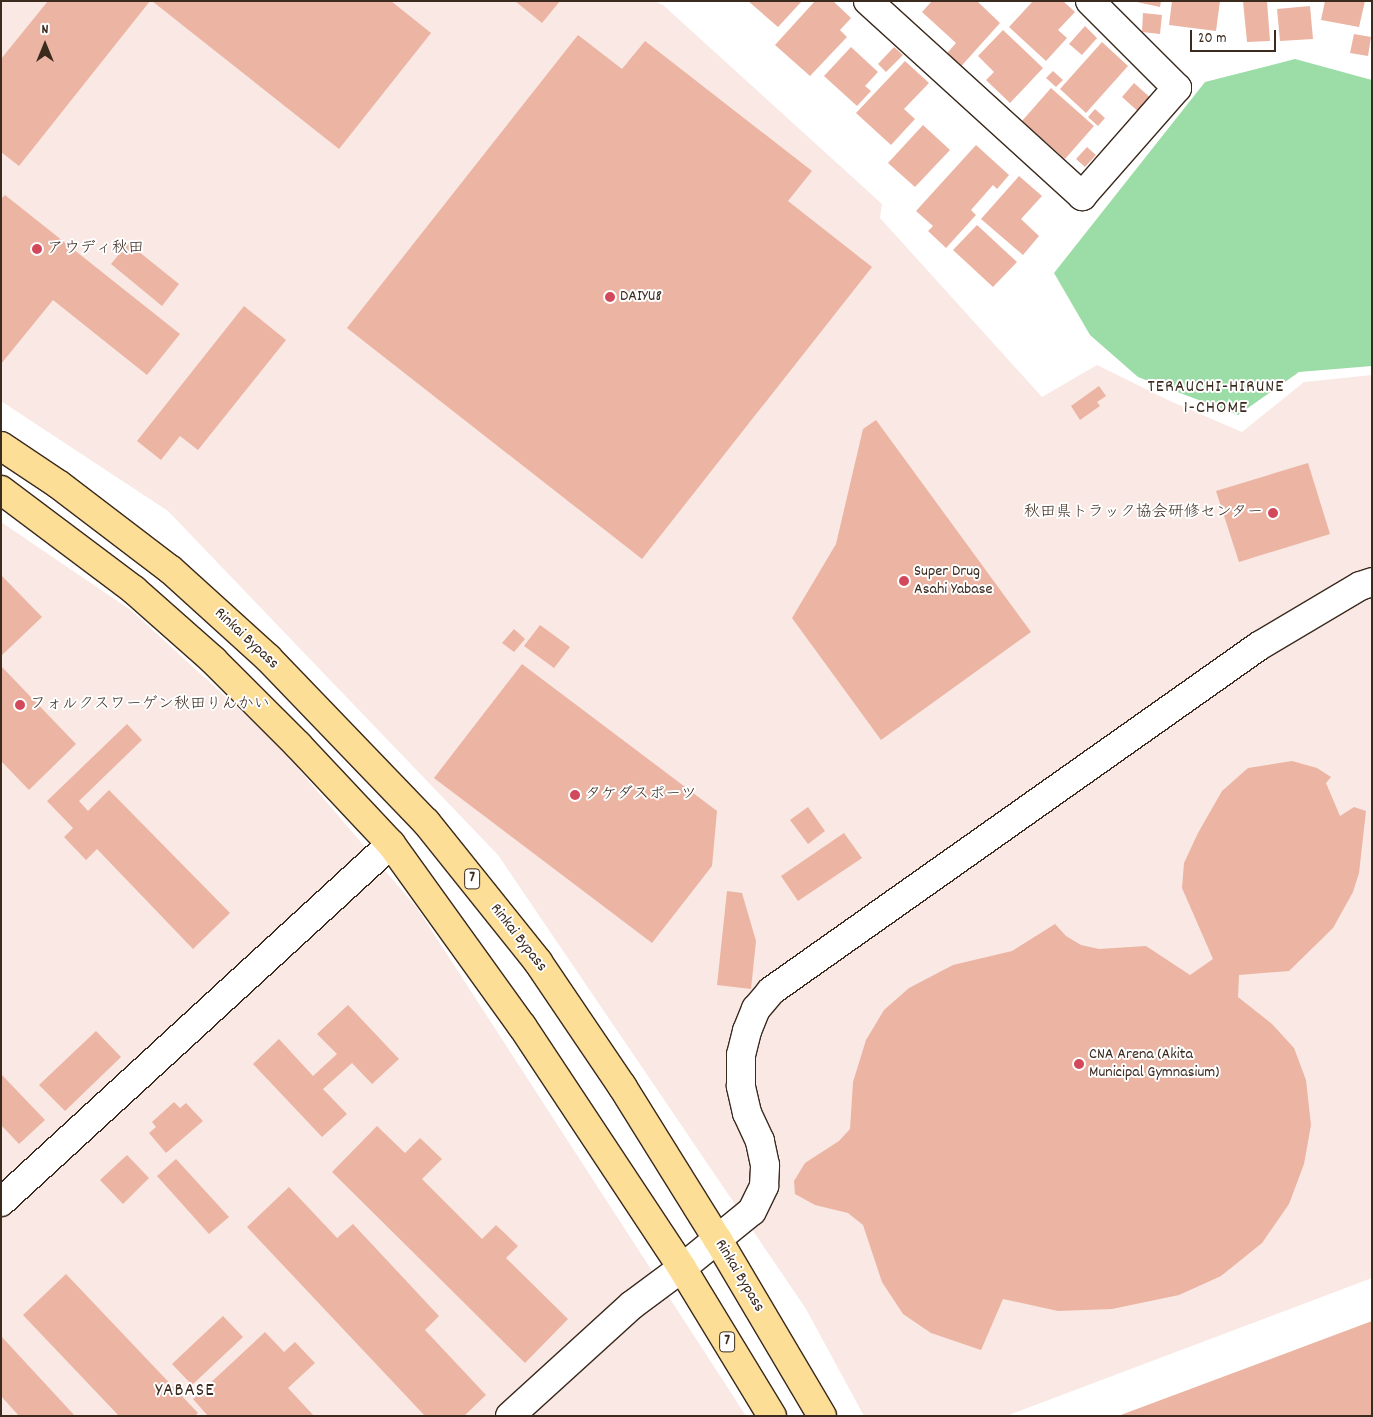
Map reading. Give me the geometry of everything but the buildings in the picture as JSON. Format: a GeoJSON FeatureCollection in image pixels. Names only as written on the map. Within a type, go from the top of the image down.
{"type":"FeatureCollection","features":[{"type":"Feature","properties":{"kind":"highway","name":"Rinkai Bypass"},"geometry":{"type":"LineString","coordinates":[[1,446],[58,484],[170,570],[268,658],[426,822],[538,962],[622,1086],[718,1240],[822,1416]]}},
{"type":"Feature","properties":{"kind":"highway","name":"7"},"geometry":{"type":"LineString","coordinates":[[1,490],[134,590],[213,660],[298,744],[391,844],[522,1026],[682,1268],[772,1416]]}},
{"type":"Feature","properties":{"kind":"street"},"geometry":{"type":"LineString","coordinates":[[868,1],[1082,196],[1177,88],[1090,1]]}},
{"type":"Feature","properties":{"kind":"street"},"geometry":{"type":"LineString","coordinates":[[510,1416],[632,1305],[718,1240],[752,1211],[764,1186],[766,1165],[760,1141],[745,1104],[741,1086],[741,1055],[747,1031],[756,1010],[771,991],[1259,646],[1360,586],[1372,582]]}},
{"type":"Feature","properties":{"kind":"street"},"geometry":{"type":"LineString","coordinates":[[1,1202],[391,844]]}},
{"type":"Feature","properties":{"kind":"shaded area"},"geometry":{"type":"Polygon","coordinates":[[[1,1],[654,1],[663,5],[882,204],[880,218],[1042,397],[1097,365],[1170,401],[1242,432],[1304,382],[1372,375],[1372,1278],[1006,1416],[864,1416],[806,1309],[498,855],[168,511],[1,401],[1,1]]]}},
{"type":"Feature","properties":{"kind":"shaded area"},"geometry":{"type":"Polygon","coordinates":[[[1,522],[132,611],[278,745],[417,908],[746,1416],[1,1416],[1,522]]]}},
{"type":"Feature","properties":{"kind":"green space"},"geometry":{"type":"Polygon","coordinates":[[[1295,59],[1372,80],[1372,366],[1299,372],[1238,415],[1138,377],[1090,335],[1054,273],[1205,82],[1295,59]]]}},
{"type":"Feature","properties":{"kind":"place","name":"アウディ秋田"},"geometry":{"type":"Point","coordinates":[37,249]}},
{"type":"Feature","properties":{"kind":"place","name":"DAIYU8"},"geometry":{"type":"Point","coordinates":[610,297]}},
{"type":"Feature","properties":{"kind":"place","name":"秋田県トラック協会研修センター"},"geometry":{"type":"Point","coordinates":[1273,513]}},
{"type":"Feature","properties":{"kind":"place","name":"Super Drug Asahi Yabase"},"geometry":{"type":"Point","coordinates":[904,581]}},
{"type":"Feature","properties":{"kind":"place","name":"フォルクスワーゲン秋田りんかい"},"geometry":{"type":"Point","coordinates":[20,705]}},
{"type":"Feature","properties":{"kind":"place","name":"タケダスポーツ"},"geometry":{"type":"Point","coordinates":[575,795]}},
{"type":"Feature","properties":{"kind":"place","name":"CNA Arena (Akita Municipal Gymnasium)"},"geometry":{"type":"Point","coordinates":[1079,1064]}},
{"type":"Feature","properties":{"kind":"district","name":"TERAUCHI-HIRUNE 1-CHOME"},"geometry":{"type":"Point","coordinates":[1216,399]}},
{"type":"Feature","properties":{"kind":"district","name":"YABASE"},"geometry":{"type":"Point","coordinates":[185,1392]}}]}
